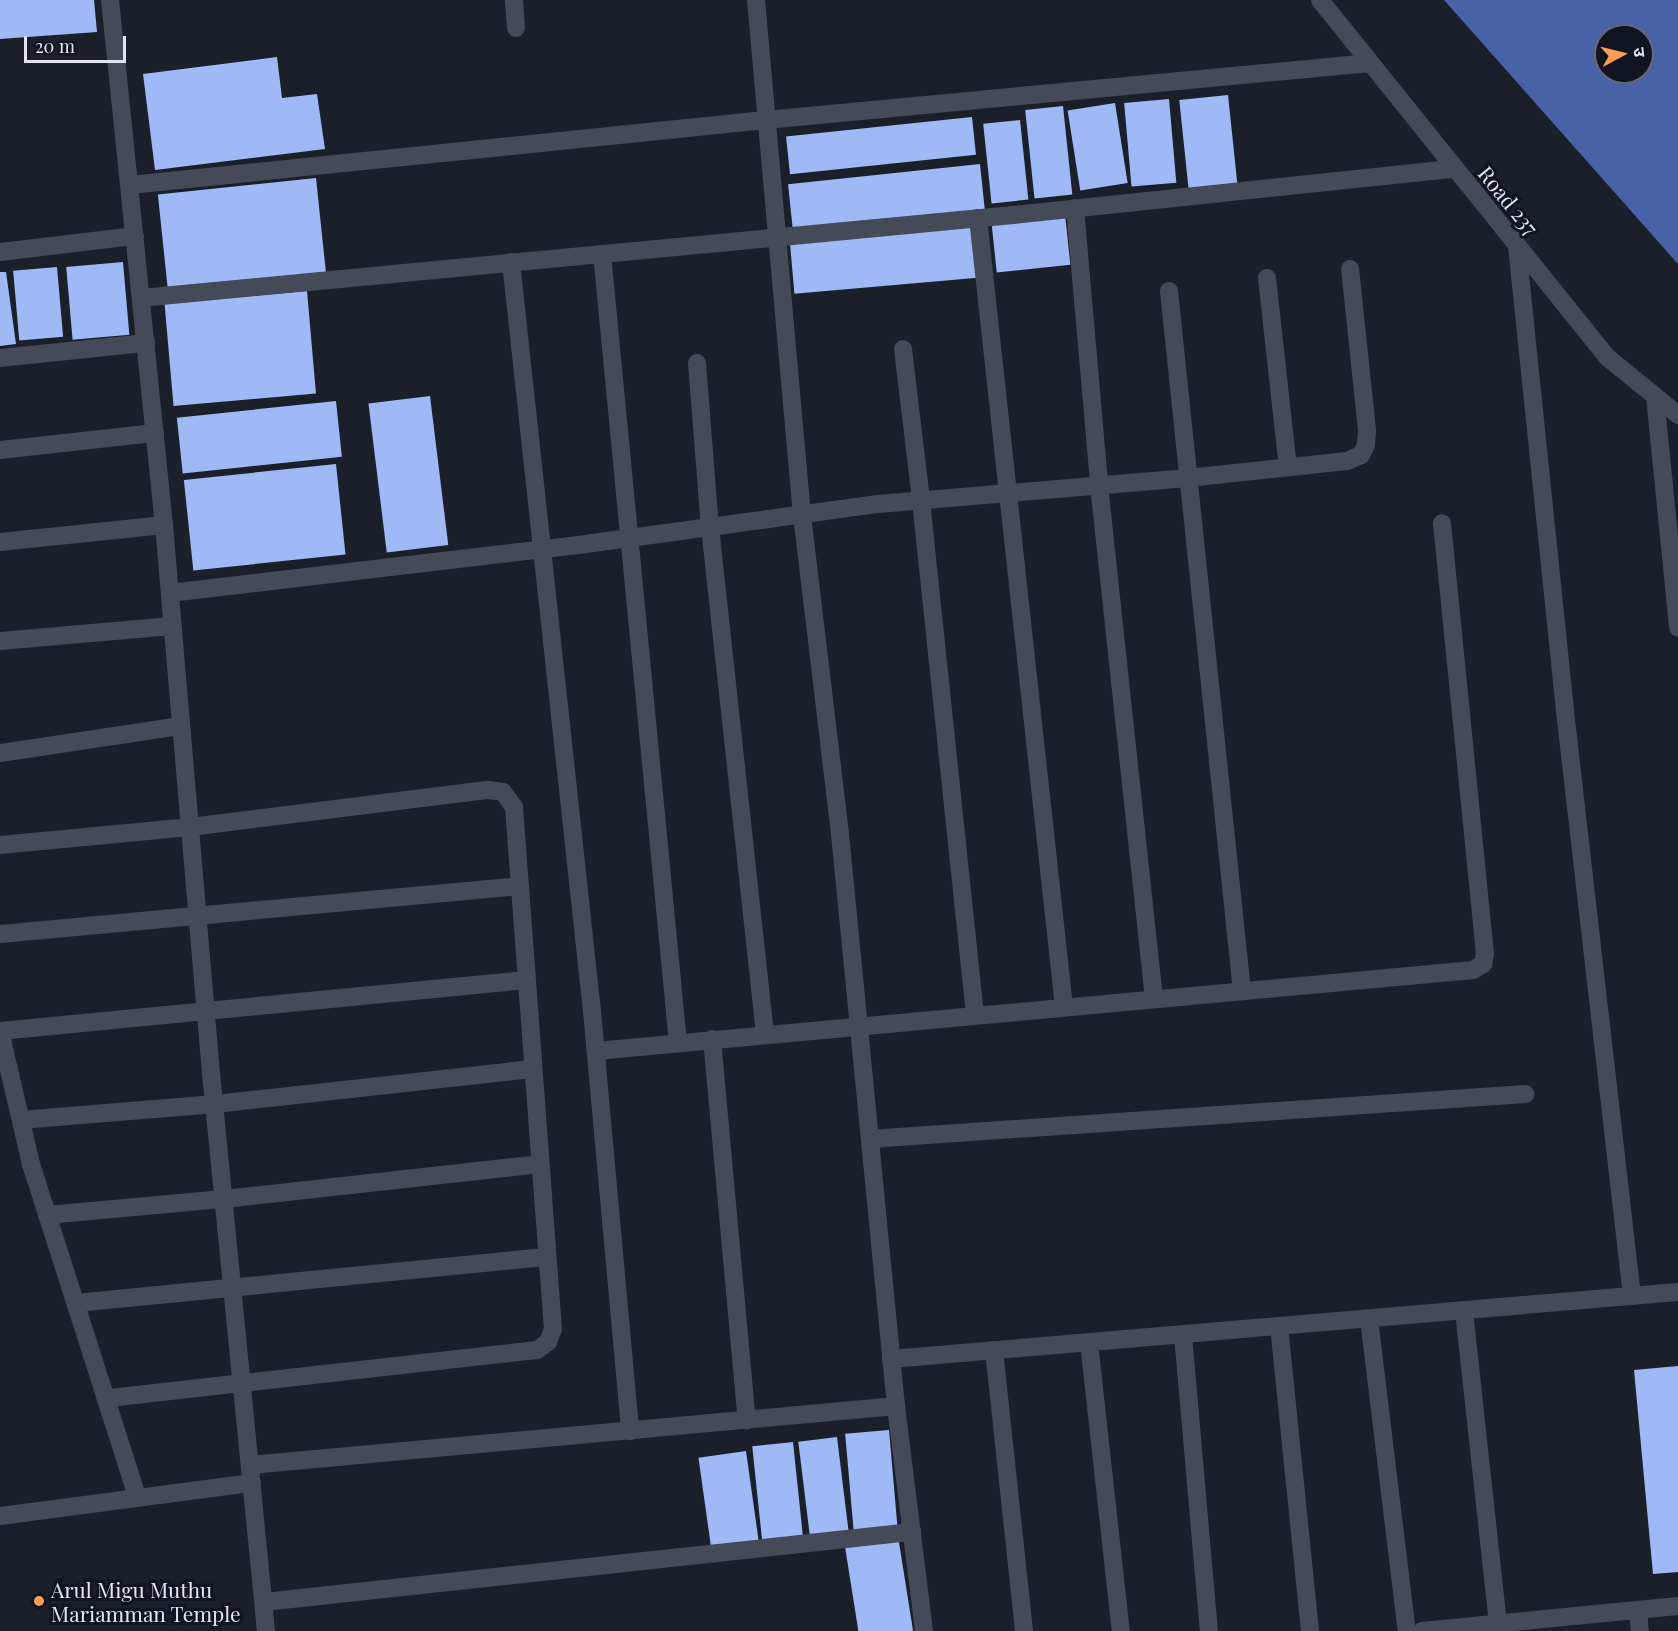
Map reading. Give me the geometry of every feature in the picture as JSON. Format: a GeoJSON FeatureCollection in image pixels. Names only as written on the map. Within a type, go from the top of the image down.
{"type":"FeatureCollection","features":[{"type":"Feature","properties":{"kind":"street"},"geometry":{"type":"LineString","coordinates":[[110,0],[164,525],[214,1104],[266,1631]]}},
{"type":"Feature","properties":{"kind":"street"},"geometry":{"type":"LineString","coordinates":[[514,0],[516,28]]}},
{"type":"Feature","properties":{"kind":"street"},"geometry":{"type":"LineString","coordinates":[[756,0],[802,515],[840,834],[896,1406],[924,1631]]}},
{"type":"Feature","properties":{"kind":"street","name":"Road 237"},"geometry":{"type":"LineString","coordinates":[[1320,0],[1607,357],[1678,415]]}},
{"type":"Feature","properties":{"kind":"street"},"geometry":{"type":"LineString","coordinates":[[130,185],[766,120],[1370,63]]}},
{"type":"Feature","properties":{"kind":"street"},"geometry":{"type":"LineString","coordinates":[[141,298],[978,218],[1454,169]]}},
{"type":"Feature","properties":{"kind":"street"},"geometry":{"type":"LineString","coordinates":[[1075,208],[1099,485],[1154,999]]}},
{"type":"Feature","properties":{"kind":"street"},"geometry":{"type":"LineString","coordinates":[[978,218],[1006,493],[1064,1007]]}},
{"type":"Feature","properties":{"kind":"street"},"geometry":{"type":"LineString","coordinates":[[0,252],[135,236]]}},
{"type":"Feature","properties":{"kind":"street"},"geometry":{"type":"LineString","coordinates":[[1517,246],[1565,711],[1632,1296]]}},
{"type":"Feature","properties":{"kind":"street"},"geometry":{"type":"LineString","coordinates":[[602,254],[678,1043]]}},
{"type":"Feature","properties":{"kind":"street"},"geometry":{"type":"LineString","coordinates":[[511,262],[596,1051],[630,1431]]}},
{"type":"Feature","properties":{"kind":"street"},"geometry":{"type":"LineString","coordinates":[[170,593],[921,501],[1188,478],[1347,461],[1361,455],[1366,445],[1350,269]]}},
{"type":"Feature","properties":{"kind":"street"},"geometry":{"type":"LineString","coordinates":[[1267,278],[1288,467]]}},
{"type":"Feature","properties":{"kind":"street"},"geometry":{"type":"LineString","coordinates":[[1169,291],[1242,991]]}},
{"type":"Feature","properties":{"kind":"street"},"geometry":{"type":"LineString","coordinates":[[0,358],[146,343]]}},
{"type":"Feature","properties":{"kind":"street"},"geometry":{"type":"LineString","coordinates":[[903,349],[975,1015]]}},
{"type":"Feature","properties":{"kind":"street"},"geometry":{"type":"LineString","coordinates":[[697,363],[710,527],[765,1034]]}},
{"type":"Feature","properties":{"kind":"street"},"geometry":{"type":"LineString","coordinates":[[1655,396],[1678,628]]}},
{"type":"Feature","properties":{"kind":"street"},"geometry":{"type":"LineString","coordinates":[[0,450],[154,433]]}},
{"type":"Feature","properties":{"kind":"street"},"geometry":{"type":"LineString","coordinates":[[596,1051],[1473,970],[1483,964],[1485,954],[1442,523]]}},
{"type":"Feature","properties":{"kind":"street"},"geometry":{"type":"LineString","coordinates":[[0,542],[164,525]]}},
{"type":"Feature","properties":{"kind":"street"},"geometry":{"type":"LineString","coordinates":[[0,641],[172,626]]}},
{"type":"Feature","properties":{"kind":"street"},"geometry":{"type":"LineString","coordinates":[[0,753],[181,726]]}},
{"type":"Feature","properties":{"kind":"street"},"geometry":{"type":"LineString","coordinates":[[0,845],[190,827],[489,790],[503,792],[514,807],[553,1329],[548,1342],[537,1350],[106,1398]]}},
{"type":"Feature","properties":{"kind":"street"},"geometry":{"type":"LineString","coordinates":[[0,934],[520,886]]}},
{"type":"Feature","properties":{"kind":"street"},"geometry":{"type":"LineString","coordinates":[[137,1497],[47,1215],[0,1031],[206,1009],[527,980]]}},
{"type":"Feature","properties":{"kind":"street"},"geometry":{"type":"LineString","coordinates":[[712,1040],[747,1420]]}},
{"type":"Feature","properties":{"kind":"street"},"geometry":{"type":"LineString","coordinates":[[21,1120],[214,1104],[533,1070]]}},
{"type":"Feature","properties":{"kind":"street"},"geometry":{"type":"LineString","coordinates":[[870,1139],[1525,1094]]}},
{"type":"Feature","properties":{"kind":"street"},"geometry":{"type":"LineString","coordinates":[[47,1215],[224,1199],[540,1164]]}},
{"type":"Feature","properties":{"kind":"street"},"geometry":{"type":"LineString","coordinates":[[76,1303],[233,1290],[547,1257]]}},
{"type":"Feature","properties":{"kind":"street"},"geometry":{"type":"LineString","coordinates":[[891,1359],[1678,1292]]}},
{"type":"Feature","properties":{"kind":"street"},"geometry":{"type":"LineString","coordinates":[[1464,1311],[1498,1624]]}},
{"type":"Feature","properties":{"kind":"street"},"geometry":{"type":"LineString","coordinates":[[1370,1319],[1407,1631]]}},
{"type":"Feature","properties":{"kind":"street"},"geometry":{"type":"LineString","coordinates":[[1279,1326],[1310,1631]]}},
{"type":"Feature","properties":{"kind":"street"},"geometry":{"type":"LineString","coordinates":[[1183,1335],[1209,1631]]}},
{"type":"Feature","properties":{"kind":"street"},"geometry":{"type":"LineString","coordinates":[[1089,1343],[1121,1631]]}},
{"type":"Feature","properties":{"kind":"street"},"geometry":{"type":"LineString","coordinates":[[994,1350],[1024,1631]]}},
{"type":"Feature","properties":{"kind":"street"},"geometry":{"type":"LineString","coordinates":[[0,1516],[137,1497],[251,1474],[630,1431],[896,1406]]}},
{"type":"Feature","properties":{"kind":"street"},"geometry":{"type":"LineString","coordinates":[[264,1602],[912,1532]]}},
{"type":"Feature","properties":{"kind":"street"},"geometry":{"type":"LineString","coordinates":[[1422,1631],[1678,1606]]}},
{"type":"Feature","properties":{"kind":"street"},"geometry":{"type":"LineString","coordinates":[[1638,1610],[1640,1631]]}},
{"type":"Feature","properties":{"kind":"water"},"geometry":{"type":"Polygon","coordinates":[[[1444,0],[1678,0],[1678,264],[1444,0]]]}},
{"type":"Feature","properties":{"kind":"building"},"geometry":{"type":"Polygon","coordinates":[[[0,0],[94,0],[97,32],[0,39],[0,0]]]}},
{"type":"Feature","properties":{"kind":"building"},"geometry":{"type":"Polygon","coordinates":[[[277,57],[282,98],[317,94],[325,149],[155,170],[143,74],[277,57]]]}},
{"type":"Feature","properties":{"kind":"building"},"geometry":{"type":"Polygon","coordinates":[[[1228,95],[1237,184],[1189,189],[1179,100],[1228,95]]]}},
{"type":"Feature","properties":{"kind":"building"},"geometry":{"type":"Polygon","coordinates":[[[1169,99],[1176,183],[1131,187],[1124,103],[1169,99]]]}},
{"type":"Feature","properties":{"kind":"building"},"geometry":{"type":"Polygon","coordinates":[[[1115,103],[1128,183],[1080,191],[1068,111],[1115,103]]]}},
{"type":"Feature","properties":{"kind":"building"},"geometry":{"type":"Polygon","coordinates":[[[1063,106],[1072,195],[1035,198],[1025,110],[1063,106]]]}},
{"type":"Feature","properties":{"kind":"building"},"geometry":{"type":"Polygon","coordinates":[[[972,117],[976,155],[790,174],[786,137],[972,117]]]}},
{"type":"Feature","properties":{"kind":"building"},"geometry":{"type":"Polygon","coordinates":[[[1020,120],[1028,200],[992,203],[983,124],[1020,120]]]}},
{"type":"Feature","properties":{"kind":"building"},"geometry":{"type":"Polygon","coordinates":[[[980,164],[985,215],[793,235],[788,184],[980,164]]]}},
{"type":"Feature","properties":{"kind":"building"},"geometry":{"type":"Polygon","coordinates":[[[316,178],[326,273],[168,290],[158,195],[316,178]]]}},
{"type":"Feature","properties":{"kind":"building"},"geometry":{"type":"Polygon","coordinates":[[[1065,214],[1070,265],[997,272],[991,222],[1065,214]]]}},
{"type":"Feature","properties":{"kind":"building"},"geometry":{"type":"Polygon","coordinates":[[[973,224],[978,278],[794,294],[790,240],[973,224]]]}},
{"type":"Feature","properties":{"kind":"building"},"geometry":{"type":"Polygon","coordinates":[[[123,262],[129,335],[73,340],[66,267],[123,262]]]}},
{"type":"Feature","properties":{"kind":"building"},"geometry":{"type":"Polygon","coordinates":[[[57,267],[63,337],[19,341],[13,271],[57,267]]]}},
{"type":"Feature","properties":{"kind":"building"},"geometry":{"type":"Polygon","coordinates":[[[0,272],[6,272],[16,344],[0,346],[0,272]]]}},
{"type":"Feature","properties":{"kind":"building"},"geometry":{"type":"Polygon","coordinates":[[[307,291],[316,394],[174,406],[165,303],[307,291]]]}},
{"type":"Feature","properties":{"kind":"building"},"geometry":{"type":"Polygon","coordinates":[[[430,396],[448,545],[387,552],[368,404],[430,396]]]}},
{"type":"Feature","properties":{"kind":"building"},"geometry":{"type":"Polygon","coordinates":[[[336,401],[342,457],[183,473],[177,418],[336,401]]]}},
{"type":"Feature","properties":{"kind":"building"},"geometry":{"type":"Polygon","coordinates":[[[336,464],[346,555],[193,570],[184,480],[336,464]]]}},
{"type":"Feature","properties":{"kind":"building"},"geometry":{"type":"Polygon","coordinates":[[[1678,1366],[1678,1572],[1653,1574],[1634,1370],[1678,1366]]]}},
{"type":"Feature","properties":{"kind":"building"},"geometry":{"type":"Polygon","coordinates":[[[889,1430],[898,1529],[854,1532],[845,1434],[889,1430]]]}},
{"type":"Feature","properties":{"kind":"building"},"geometry":{"type":"Polygon","coordinates":[[[837,1437],[849,1534],[810,1539],[798,1442],[837,1437]]]}},
{"type":"Feature","properties":{"kind":"building"},"geometry":{"type":"Polygon","coordinates":[[[793,1442],[803,1541],[763,1546],[752,1446],[793,1442]]]}},
{"type":"Feature","properties":{"kind":"building"},"geometry":{"type":"Polygon","coordinates":[[[746,1451],[759,1545],[712,1552],[698,1458],[746,1451]]]}},
{"type":"Feature","properties":{"kind":"building"},"geometry":{"type":"Polygon","coordinates":[[[898,1536],[913,1631],[858,1631],[845,1544],[898,1536]]]}},
{"type":"Feature","properties":{"kind":"place","name":"Arul Migu Muthu Mariamman Temple"},"geometry":{"type":"Point","coordinates":[39,1601]}}]}
